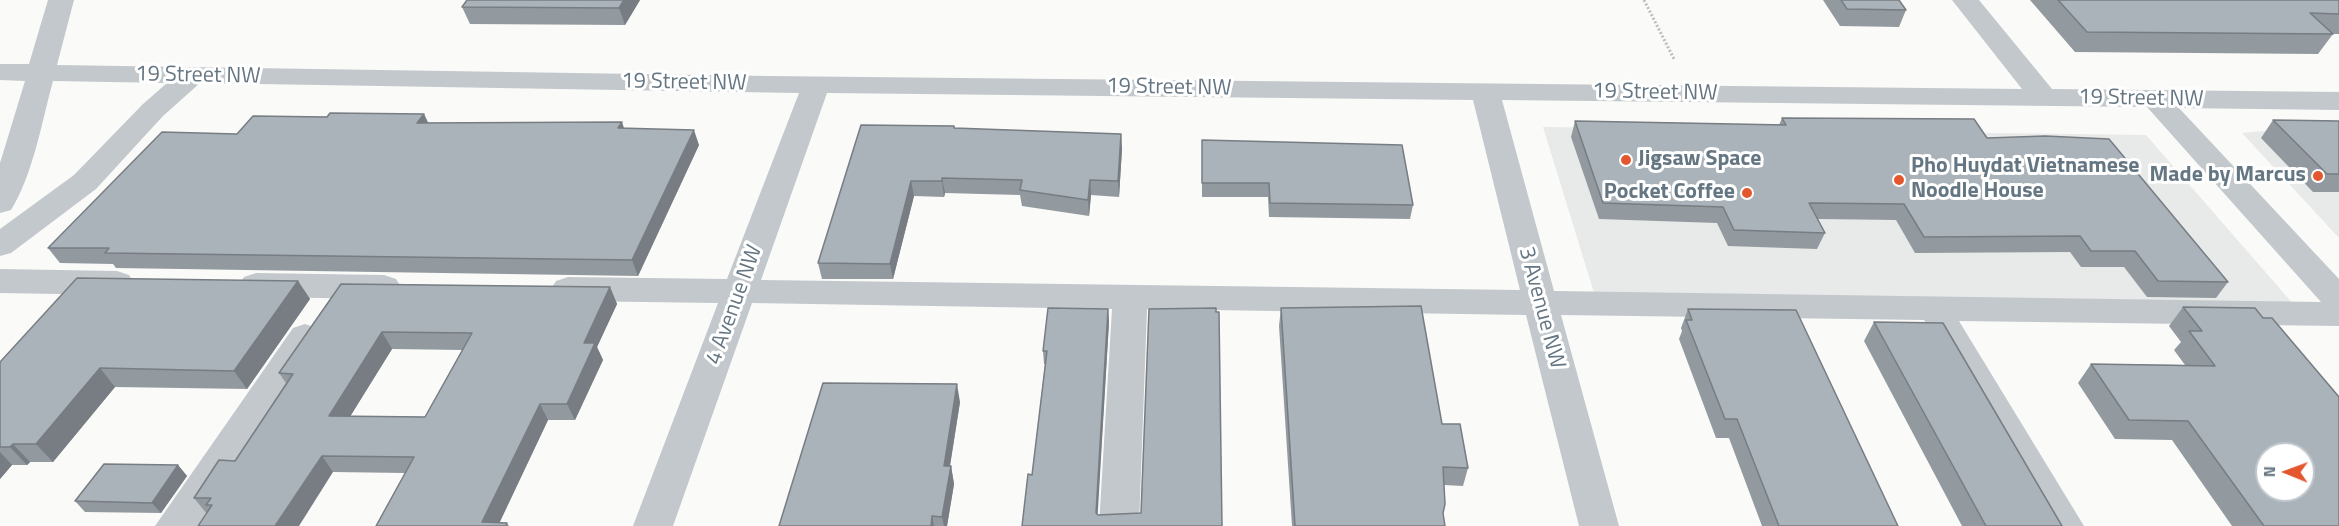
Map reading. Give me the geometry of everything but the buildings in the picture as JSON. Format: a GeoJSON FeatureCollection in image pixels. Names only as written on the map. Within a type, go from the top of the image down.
{"type":"FeatureCollection","features":[{"type":"Feature","properties":{"kind":"street"},"geometry":{"type":"LineString","coordinates":[[0,203],[18,155],[61,0]]}},
{"type":"Feature","properties":{"kind":"street"},"geometry":{"type":"LineString","coordinates":[[1965,0],[2044,98]]}},
{"type":"Feature","properties":{"kind":"street","name":"19 Street NW"},"geometry":{"type":"LineString","coordinates":[[0,72],[816,84],[2339,101]]}},
{"type":"Feature","properties":{"kind":"street"},"geometry":{"type":"LineString","coordinates":[[0,245],[85,182],[153,111],[192,76]]}},
{"type":"Feature","properties":{"kind":"street","name":"4 Avenue NW"},"geometry":{"type":"LineString","coordinates":[[653,526],[816,84]]}},
{"type":"Feature","properties":{"kind":"street","name":"3 Avenue NW"},"geometry":{"type":"LineString","coordinates":[[1485,91],[1599,526]]}},
{"type":"Feature","properties":{"kind":"street"},"geometry":{"type":"LineString","coordinates":[[2155,99],[2339,300]]}},
{"type":"Feature","properties":{"kind":"street"},"geometry":{"type":"LineString","coordinates":[[0,281],[152,284]]}},
{"type":"Feature","properties":{"kind":"street"},"geometry":{"type":"LineString","coordinates":[[223,285],[412,287]]}},
{"type":"Feature","properties":{"kind":"street"},"geometry":{"type":"LineString","coordinates":[[175,526],[340,286]]}},
{"type":"Feature","properties":{"kind":"street"},"geometry":{"type":"LineString","coordinates":[[542,289],[2339,314]]}},
{"type":"Feature","properties":{"kind":"street"},"geometry":{"type":"LineString","coordinates":[[1119,526],[1130,297]]}},
{"type":"Feature","properties":{"kind":"street"},"geometry":{"type":"LineString","coordinates":[[1934,308],[2064,526]]}},
{"type":"Feature","properties":{"kind":"path"},"geometry":{"type":"LineString","coordinates":[[1644,0],[1675,62]]}},
{"type":"Feature","properties":{"kind":"shaded area"},"geometry":{"type":"Polygon","coordinates":[[[1543,127],[2146,135],[2295,306],[1595,296],[1543,127]]]}},
{"type":"Feature","properties":{"kind":"shaded area"},"geometry":{"type":"Polygon","coordinates":[[[2339,131],[2339,238],[2242,133],[2339,131]]]}},
{"type":"Feature","properties":{"kind":"place","name":"Jigsaw Space"},"geometry":{"type":"Point","coordinates":[1626,160]}},
{"type":"Feature","properties":{"kind":"place","name":"Made by Marcus"},"geometry":{"type":"Point","coordinates":[2318,176]}},
{"type":"Feature","properties":{"kind":"place","name":"Pho Huydat Vietnamese Noodle House"},"geometry":{"type":"Point","coordinates":[1899,180]}},
{"type":"Feature","properties":{"kind":"place","name":"Pocket Coffee"},"geometry":{"type":"Point","coordinates":[1747,193]}}]}
